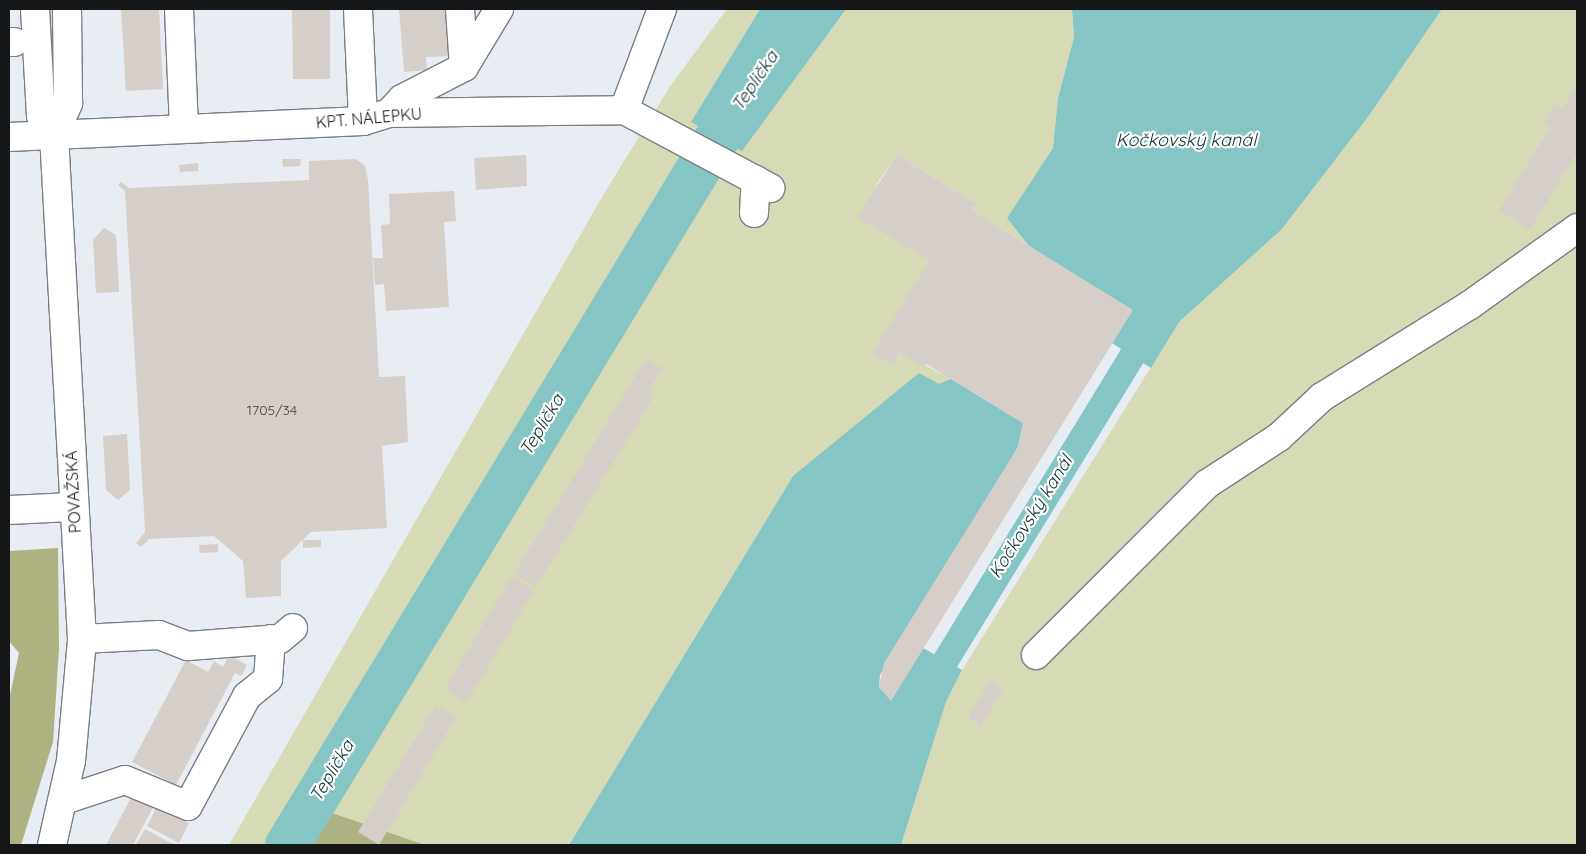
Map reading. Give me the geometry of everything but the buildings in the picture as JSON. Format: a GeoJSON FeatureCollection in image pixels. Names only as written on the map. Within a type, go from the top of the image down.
{"type":"FeatureCollection","features":[{"type":"Feature","properties":{"kind":"street"},"geometry":{"type":"LineString","coordinates":[[35,9],[41,116],[54,136]]}},
{"type":"Feature","properties":{"kind":"street"},"geometry":{"type":"LineString","coordinates":[[54,136],[68,103],[67,9]]}},
{"type":"Feature","properties":{"kind":"street"},"geometry":{"type":"LineString","coordinates":[[179,9],[184,129]]}},
{"type":"Feature","properties":{"kind":"street"},"geometry":{"type":"LineString","coordinates":[[358,9],[363,121]]}},
{"type":"Feature","properties":{"kind":"street"},"geometry":{"type":"LineString","coordinates":[[460,9],[464,67]]}},
{"type":"Feature","properties":{"kind":"street"},"geometry":{"type":"LineString","coordinates":[[389,113],[402,99],[464,67],[499,9]]}},
{"type":"Feature","properties":{"kind":"street"},"geometry":{"type":"LineString","coordinates":[[624,110],[662,9]]}},
{"type":"Feature","properties":{"kind":"street","name":"KPT. NÁLEPKU"},"geometry":{"type":"LineString","coordinates":[[9,137],[363,121],[389,113],[624,110],[674,135],[755,180],[754,213]]}},
{"type":"Feature","properties":{"kind":"street","name":"POVAŽSKÁ"},"geometry":{"type":"LineString","coordinates":[[52,845],[64,800],[78,701],[82,639],[73,507],[54,136]]}},
{"type":"Feature","properties":{"kind":"street"},"geometry":{"type":"LineString","coordinates":[[1036,655],[1207,484],[1279,436],[1322,397],[1470,305],[1577,228]]}},
{"type":"Feature","properties":{"kind":"street"},"geometry":{"type":"LineString","coordinates":[[9,510],[73,507]]}},
{"type":"Feature","properties":{"kind":"street"},"geometry":{"type":"LineString","coordinates":[[64,800],[125,780],[188,806],[247,696],[268,679],[282,634],[179,646],[159,635],[82,639]]}},
{"type":"Feature","properties":{"kind":"green space"},"geometry":{"type":"Polygon","coordinates":[[[49,9],[60,9],[54,91],[54,89],[49,9]]]}},
{"type":"Feature","properties":{"kind":"green space"},"geometry":{"type":"Polygon","coordinates":[[[727,9],[760,9],[691,122],[846,9],[1072,9],[1074,37],[1058,98],[1053,148],[1007,218],[1029,246],[972,211],[977,204],[897,155],[876,185],[929,260],[873,353],[892,365],[900,352],[951,379],[793,476],[569,845],[229,845],[605,192],[671,85],[727,9]]]}},
{"type":"Feature","properties":{"kind":"green space"},"geometry":{"type":"Polygon","coordinates":[[[1442,9],[1577,9],[1577,845],[901,845],[946,702],[962,670],[1179,322],[1282,229],[1368,117],[1442,9]]]}},
{"type":"Feature","properties":{"kind":"green space"},"geometry":{"type":"Polygon","coordinates":[[[58,548],[59,649],[53,742],[21,845],[9,845],[9,700],[19,653],[9,641],[9,551],[58,548]]]}},
{"type":"Feature","properties":{"kind":"green space"},"geometry":{"type":"Polygon","coordinates":[[[332,813],[422,844],[313,845],[332,813]]]}},
{"type":"Feature","properties":{"kind":"water"},"geometry":{"type":"Polygon","coordinates":[[[760,9],[846,9],[742,151],[691,122],[760,9]]]}},
{"type":"Feature","properties":{"kind":"water","name":"Kočkovský kanál"},"geometry":{"type":"Polygon","coordinates":[[[1072,9],[1442,9],[1368,117],[1282,229],[1179,322],[1151,368],[1112,343],[1132,310],[1029,246],[1007,218],[1053,148],[1058,98],[1074,37],[1072,9]]]}},
{"type":"Feature","properties":{"kind":"water"},"geometry":{"type":"Polygon","coordinates":[[[919,373],[939,384],[951,379],[1023,423],[1018,447],[880,675],[879,687],[891,700],[923,648],[962,670],[946,702],[901,845],[569,845],[793,476],[919,373]]]}},
{"type":"Feature","properties":{"kind":"waterway","name":"Teplička"},"geometry":{"type":"LineString","coordinates":[[287,845],[717,137],[803,9]]}},
{"type":"Feature","properties":{"kind":"waterway","name":"Kočkovský kanál"},"geometry":{"type":"LineString","coordinates":[[927,691],[1132,356],[1147,323]]}}]}
